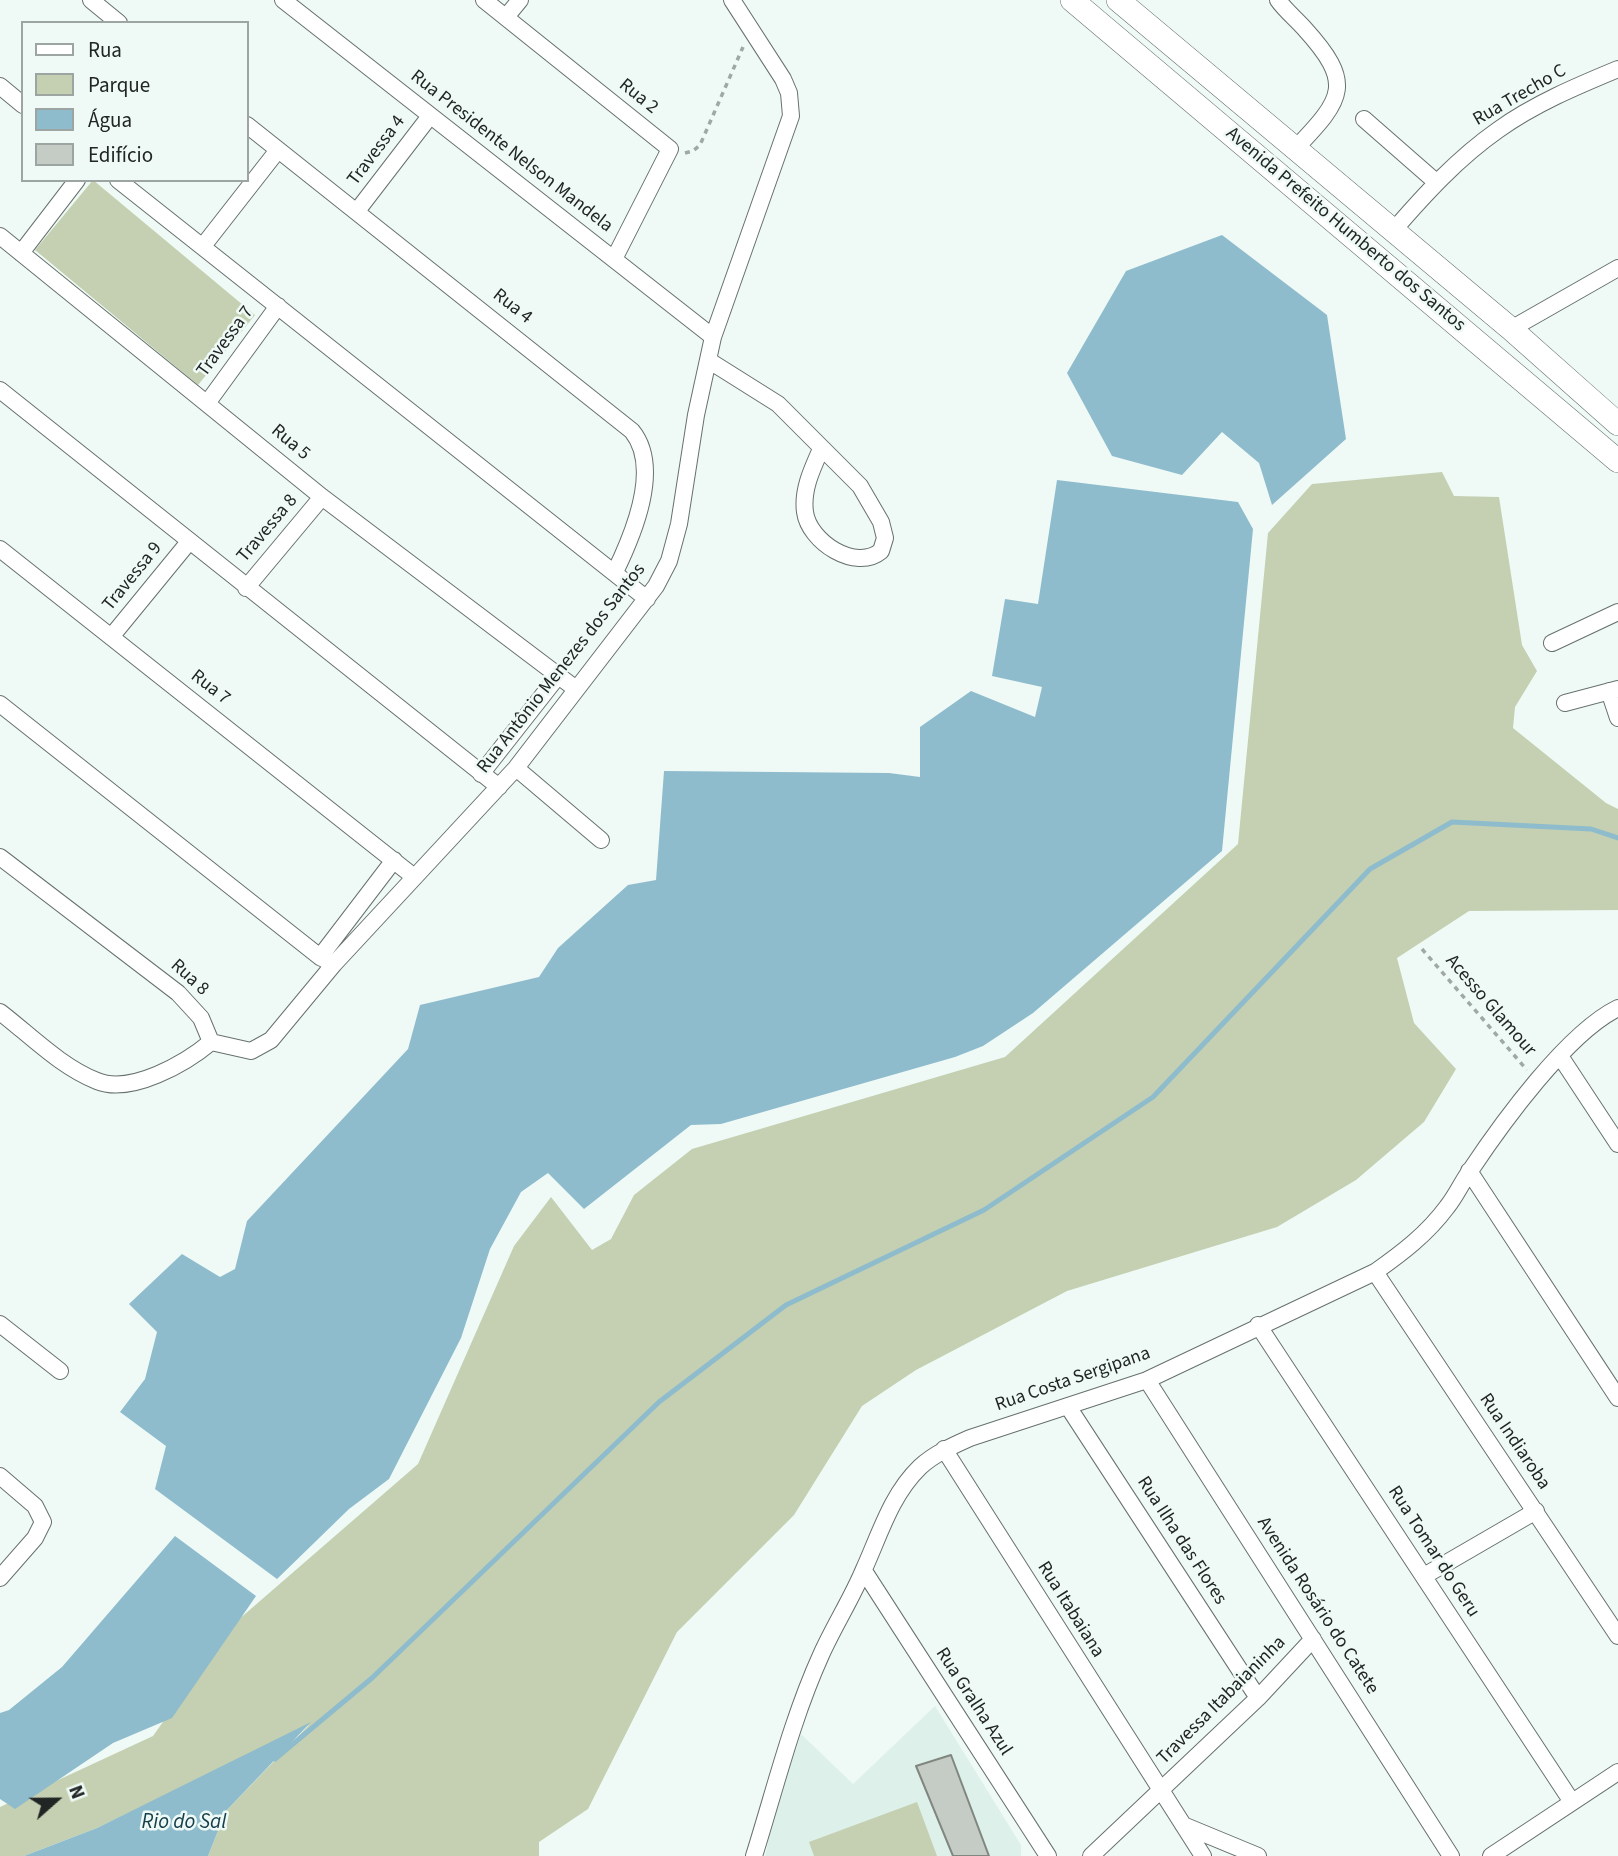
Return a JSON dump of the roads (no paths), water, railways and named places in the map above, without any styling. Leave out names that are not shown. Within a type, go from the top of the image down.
[{"type":"street","points":[[91,0],[117,21]]},
{"type":"street","name":"Rua Presidente Nelson Mandela","points":[[283,0],[713,337]]},
{"type":"street","name":"Rua 2","points":[[484,0],[670,149],[614,258]]},
{"type":"street","points":[[506,17],[520,0]]},
{"type":"street","name":"Rua Antônio Menezes dos Santos","points":[[211,1042],[246,1051],[264,1045],[327,960],[413,876],[516,768],[647,599],[664,572],[673,546],[695,415],[713,337],[791,116],[789,93],[783,79],[732,0]]},
{"type":"street","name":"Avenida Prefeito Humberto dos Santos","points":[[1072,0],[1098,8],[1618,461]]},
{"type":"street","name":"Avenida Prefeito Humberto dos Santos","points":[[1118,0],[1511,329],[1618,424]]},
{"type":"street","points":[[1278,0],[1330,61],[1337,81],[1333,106],[1296,148]]},
{"type":"street","name":"Rua Trecho C","points":[[1393,231],[1437,182],[1474,148],[1517,118],[1618,69]]},
{"type":"street","points":[[0,86],[21,103]]},
{"type":"street","name":"Travessa 4","points":[[357,211],[430,116]]},
{"type":"street","points":[[1364,119],[1437,182]]},
{"type":"street","name":"Rua 4","points":[[248,126],[613,414],[638,439],[647,466],[630,540],[615,572]]},
{"type":"street","points":[[203,246],[278,150]]},
{"type":"street","points":[[21,253],[75,182]]},
{"type":"street","points":[[121,182],[647,599]]},
{"type":"street","name":"Rua 5","points":[[0,236],[322,497],[576,689]]},
{"type":"street","points":[[1511,329],[1618,268]]},
{"type":"street","name":"Travessa 7","points":[[208,402],[278,306]]},
{"type":"street","points":[[708,360],[778,404],[860,486],[876,509],[885,538],[881,551],[872,558],[859,560],[825,544],[807,522],[804,492],[821,449]]},
{"type":"street","points":[[0,390],[188,543],[499,787]]},
{"type":"street","name":"Travessa 8","points":[[246,588],[322,497]]},
{"type":"street","name":"Travessa 9","points":[[111,637],[188,543]]},
{"type":"street","name":"Rua 7","points":[[0,549],[413,876]]},
{"type":"street","points":[[1552,643],[1618,612]]},
{"type":"street","points":[[481,774],[558,676]]},
{"type":"street","points":[[1565,703],[1614,690],[1618,718]]},
{"type":"street","points":[[0,704],[327,960],[394,860]]},
{"type":"street","points":[[516,768],[601,840]]},
{"type":"street","name":"Rua 8","points":[[0,857],[178,993],[201,1018],[211,1042]]},
{"type":"street","name":"Rua Costa Sergipana","points":[[754,1856],[803,1701],[821,1655],[864,1571],[884,1521],[900,1493],[922,1466],[944,1450],[997,1428],[1069,1408],[1147,1380],[1258,1325],[1375,1272],[1430,1228],[1449,1205],[1469,1171],[1560,1056],[1590,1026],[1618,1009]]},
{"type":"street","points":[[0,1012],[64,1063],[104,1083],[128,1082],[166,1071],[211,1042]]},
{"type":"street","points":[[1560,1056],[1618,1144]]},
{"type":"street","points":[[1469,1171],[1618,1398]]},
{"type":"street","name":"Rua Indiaroba","points":[[1375,1272],[1618,1636]]},
{"type":"street","points":[[0,1324],[60,1371]]},
{"type":"street","name":"Rua Tomar do Geru","points":[[1258,1325],[1572,1802]]},
{"type":"street","name":"Avenida Rosário do Catete","points":[[1147,1380],[1451,1856]]},
{"type":"street","name":"Rua Ilha das Flores","points":[[1069,1408],[1258,1698]]},
{"type":"street","name":"Rua Itabaiana","points":[[944,1450],[1160,1793],[1203,1856]]},
{"type":"street","points":[[0,1476],[35,1506],[43,1522],[35,1538],[0,1578]]},
{"type":"street","points":[[1424,1576],[1535,1511]]},
{"type":"street","name":"Rua Gralha Azul","points":[[864,1571],[1048,1856]]},
{"type":"street","name":"Travessa Itabaianinha","points":[[1091,1856],[1258,1698],[1313,1639]]},
{"type":"street","points":[[1491,1856],[1618,1772]]},
{"type":"street","points":[[1183,1825],[1258,1856]]},
{"type":"street","points":[[1032,1832],[1032,1856]]},
{"type":"water","points":[[1222,235],[1327,315],[1346,439],[1272,505],[1259,463],[1222,432],[1182,475],[1112,456],[1067,373],[1126,271]]},
{"type":"water","points":[[1057,480],[1238,502],[1253,529],[1222,851],[1033,1013],[983,1046],[955,1057],[721,1124],[691,1125],[584,1209],[548,1173],[521,1192],[490,1249],[461,1338],[389,1479],[349,1509],[277,1579],[155,1489],[166,1446],[120,1412],[145,1379],[157,1332],[129,1304],[182,1254],[220,1277],[235,1269],[247,1221],[408,1049],[420,1005],[539,977],[558,948],[628,885],[656,880],[664,771],[889,773],[920,777],[920,727],[971,691],[1035,717],[1042,687],[992,676],[1005,599],[1038,604]]},
{"type":"water","points":[[175,1536],[256,1596],[172,1718],[113,1743],[15,1809],[0,1799],[0,1713],[9,1710],[62,1667]]},
{"type":"water","name":"Rio do Sal","points":[[311,1722],[226,1811],[208,1856],[24,1856],[97,1828]]},
{"type":"waterway","points":[[275,1759],[372,1678],[659,1402],[786,1305],[984,1210],[1153,1097],[1370,869],[1452,822],[1591,829],[1618,838]]}]
